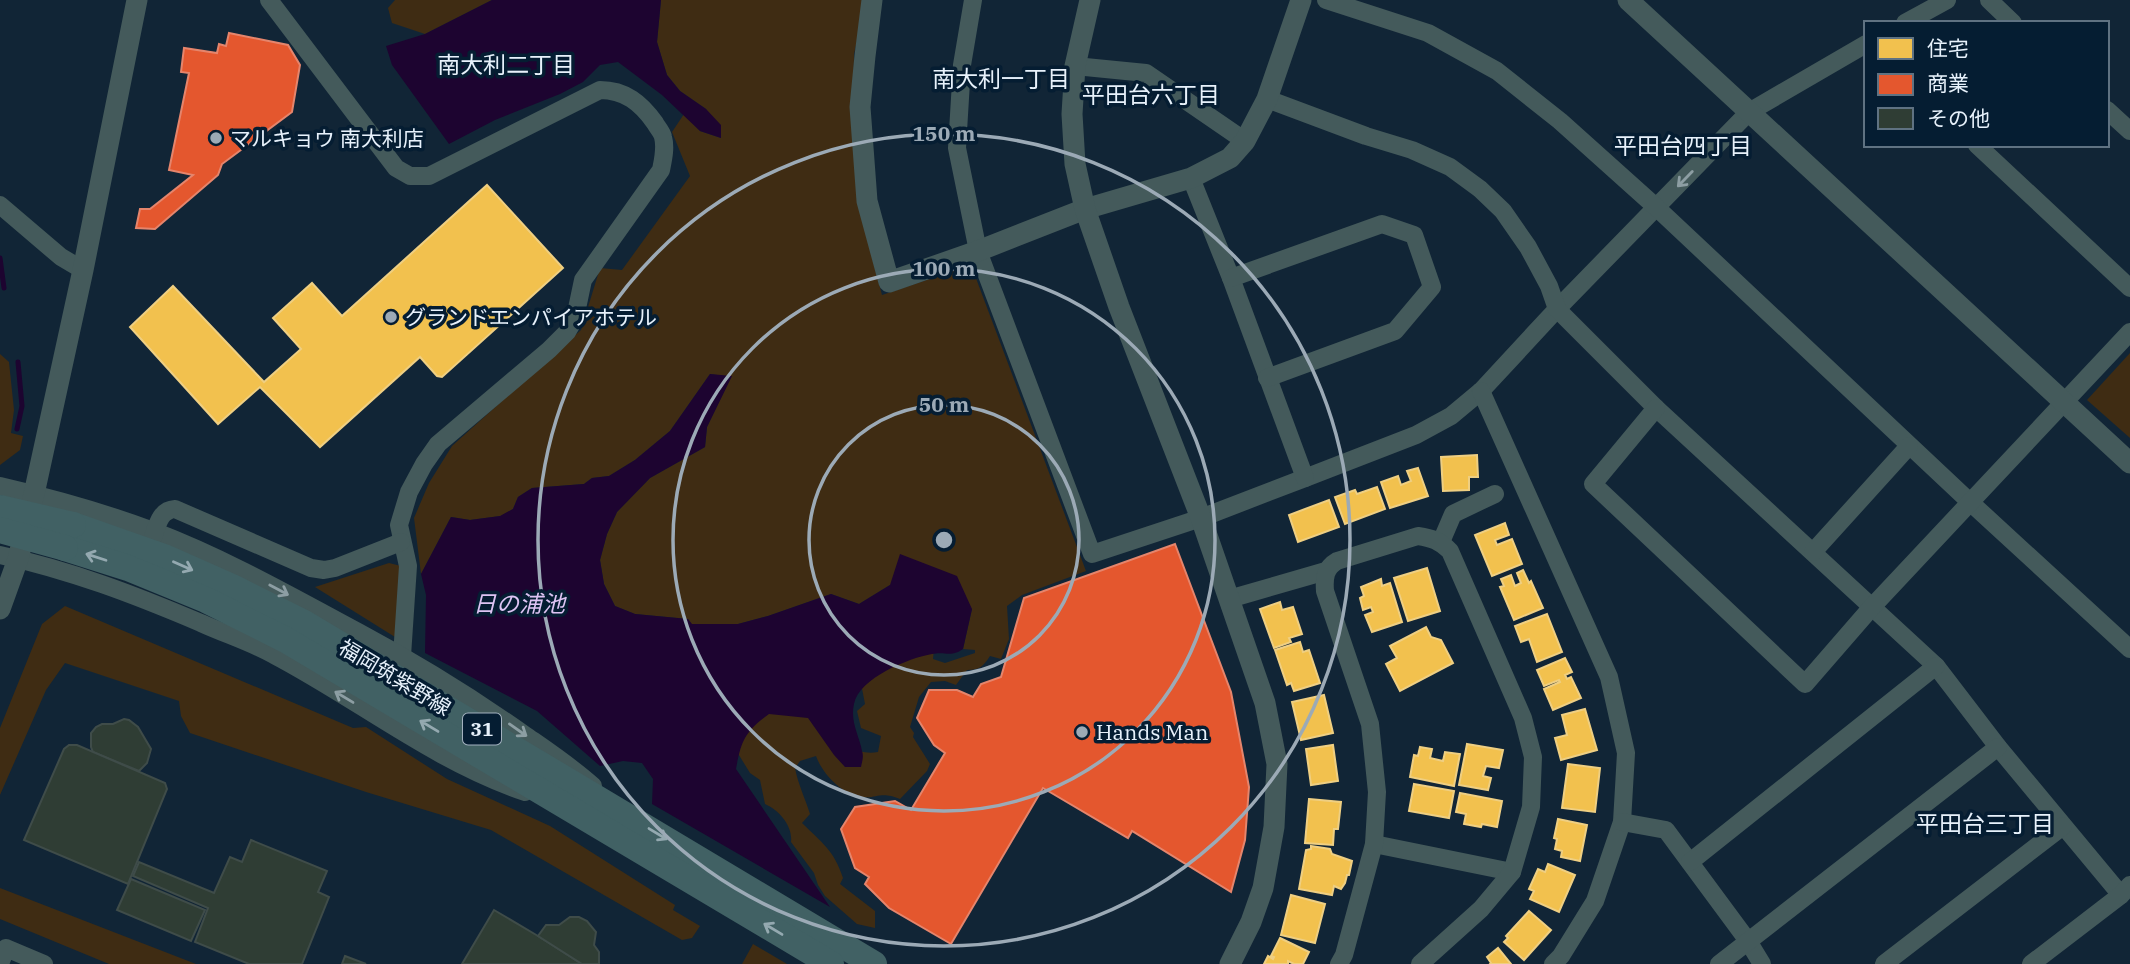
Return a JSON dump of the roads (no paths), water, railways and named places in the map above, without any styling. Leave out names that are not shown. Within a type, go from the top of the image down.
[{"type":"main road","name":"福岡筑紫野線","points":[[0,508],[69,536],[286,640],[831,964]]},
{"type":"main road","name":"福岡筑紫野線","points":[[0,530],[69,536],[163,557],[234,588],[304,623],[874,964]]},
{"type":"street","points":[[0,609],[9,557],[34,494],[83,270],[137,0]]},
{"type":"street","points":[[269,0],[396,168],[410,176],[429,176],[600,90],[611,90],[636,101],[663,136],[664,155],[661,170],[583,280],[575,318],[567,332],[549,351],[438,444],[409,492],[398,524],[408,566],[402,656]]},
{"type":"street","points":[[872,0],[860,107],[867,201],[889,282],[1085,209],[1191,178],[1230,158],[1245,141],[1267,99],[1301,0]]},
{"type":"street","points":[[974,0],[962,65],[957,148],[978,251],[1092,554],[1201,518],[1416,435],[1451,416],[1481,391],[1749,112],[1864,45]]},
{"type":"street","points":[[1090,0],[1075,65],[1073,127],[1075,164],[1085,209],[1119,307],[1229,598],[1265,703],[1277,764],[1275,827],[1263,888],[1251,922],[1230,964]]},
{"type":"street","points":[[1325,0],[1428,33],[1497,71],[1560,121],[2130,649]]},
{"type":"street","points":[[1909,21],[1947,0]]},
{"type":"street","points":[[1989,0],[2011,21]]},
{"type":"street","points":[[1637,3],[1749,112],[2130,463]]},
{"type":"street","points":[[1075,65],[1146,73],[1245,141]]},
{"type":"street","points":[[1267,99],[1412,150],[1450,167],[1480,190],[1503,211],[1528,247],[1549,286],[1557,309],[1656,408],[1936,666],[2063,826],[2126,890],[2031,964]]},
{"type":"street","points":[[2109,112],[2130,131]]},
{"type":"street","points":[[1979,147],[2130,288]]},
{"type":"street","points":[[1191,178],[1305,478]]},
{"type":"street","points":[[0,205],[61,257],[83,270]]},
{"type":"street","points":[[1231,278],[1382,224],[1414,235],[1432,287],[1395,331],[1267,379]]},
{"type":"street","points":[[1656,408],[1593,484],[1805,684],[1871,608],[2130,332]]},
{"type":"street","points":[[1481,391],[1609,677],[1626,753],[1622,822],[1595,901],[1561,956],[1553,964]]},
{"type":"street","points":[[1813,552],[1909,446]]},
{"type":"street","points":[[0,486],[93,510],[246,572],[402,656],[476,700],[565,762],[624,814]]},
{"type":"street","points":[[1441,542],[1453,514],[1495,494]]},
{"type":"street","points":[[153,536],[166,510],[175,509],[311,568],[324,570],[401,542]]},
{"type":"street","points":[[1339,964],[1344,956],[1374,844],[1377,792],[1370,723],[1325,591],[1326,571],[1330,564],[1337,561],[1418,536],[1441,542],[1450,551],[1523,718],[1533,757],[1531,807],[1512,872],[1481,909],[1420,964]]},
{"type":"street","points":[[9,557],[134,590],[273,654],[439,754],[499,783],[558,803]]},
{"type":"street","points":[[1229,598],[1326,571]]},
{"type":"street","points":[[1690,862],[1936,666]]},
{"type":"street","points":[[1720,964],[1998,747]]},
{"type":"street","points":[[1622,822],[1666,830],[1762,964]]},
{"type":"street","points":[[1884,964],[2063,826]]},
{"type":"street","points":[[1374,844],[1512,872]]},
{"type":"street","points":[[0,964],[6,948],[44,964]]},
{"type":"water","points":[[492,0],[661,0],[657,42],[667,75],[680,91],[706,109],[721,125],[721,138],[700,131],[662,95],[618,62],[600,65],[583,82],[495,120],[449,144],[392,65],[386,46],[425,34]]},
{"type":"water","name":"日の浦池","points":[[710,374],[732,376],[707,427],[705,447],[650,478],[617,512],[607,534],[600,560],[604,584],[615,606],[635,614],[688,619],[692,624],[738,624],[831,594],[859,604],[890,585],[900,554],[957,576],[972,609],[963,649],[951,654],[922,656],[899,665],[875,678],[858,695],[853,717],[863,753],[861,767],[845,767],[808,718],[769,714],[749,731],[742,744],[736,769],[830,907],[652,804],[653,779],[642,763],[623,761],[600,766],[537,711],[425,653],[426,595],[421,574],[451,517],[470,520],[500,516],[513,509],[518,497],[532,488],[584,484],[592,478],[609,476],[635,460],[670,431]]},
{"type":"waterway","points":[[0,258],[4,288]]},
{"type":"waterway","points":[[17,429],[22,406],[18,362]]},
{"type":"place","name":"マルキョウ 南大利店","points":[[216,138]]},
{"type":"place","name":"グランドエンパイアホテル","points":[[391,317]]},
{"type":"place","name":"Hands Man","points":[[1082,732]]},
{"type":"district","name":"南大利二丁目","points":[[506,64]]},
{"type":"district","name":"南大利一丁目","points":[[1001,78]]},
{"type":"district","name":"平田台六丁目","points":[[1151,94]]},
{"type":"district","name":"平田台四丁目","points":[[1683,145]]},
{"type":"district","name":"平田台三丁目","points":[[1985,823]]}]
